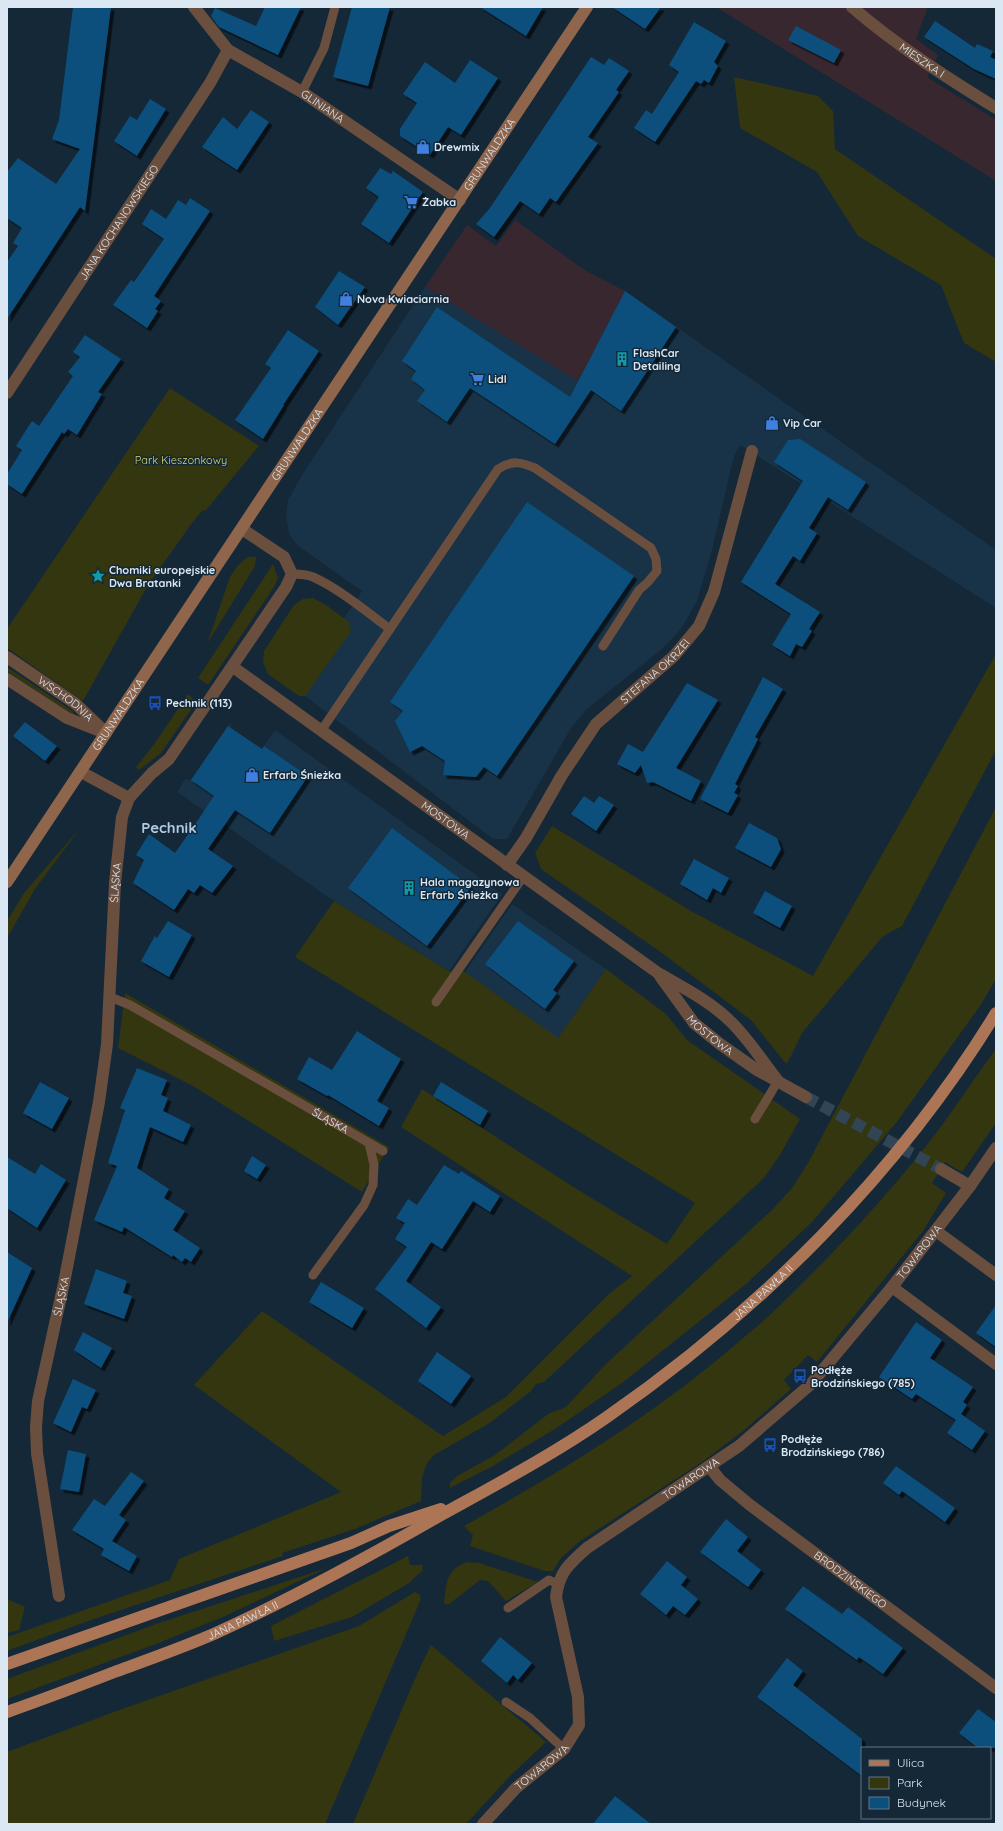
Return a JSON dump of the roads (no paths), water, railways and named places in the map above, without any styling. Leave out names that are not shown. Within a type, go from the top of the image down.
[{"type":"main road","name":"JANA PAWŁA II","points":[[7,1712],[216,1633],[341,1571],[518,1472],[605,1418],[690,1355],[760,1296],[829,1228],[885,1165],[945,1088],[996,1013]]},
{"type":"main road","name":"JANA PAWŁA II","points":[[7,1664],[350,1543],[390,1526],[465,1502]]},
{"type":"street","name":"GLINIANA","points":[[194,7],[228,50],[302,92],[460,200]]},
{"type":"street","name":"GRUNWALDZKA","points":[[7,882],[587,7]]},
{"type":"street","name":"MIESZKA I","points":[[852,7],[878,30],[927,65],[996,108]]},
{"type":"street","name":"JANA KOCHANOWSKIEGO","points":[[7,393],[206,90],[228,50]]},
{"type":"street","name":"STEFANA OKRZEI","points":[[507,865],[526,838],[562,775],[596,724],[674,656],[699,626],[714,592],[752,452]]},
{"type":"street","points":[[81,772],[129,798],[152,773],[169,759],[286,587],[292,574],[284,557],[242,528]]},
{"type":"street","name":"WSCHODNIA","points":[[7,657],[76,704],[106,733]]},
{"type":"street","name":"MOSTOWA","points":[[233,667],[523,877],[658,973],[694,994],[729,1020],[751,1044],[778,1081]]},
{"type":"street","name":"WSCHODNIA","points":[[7,679],[67,718],[89,728],[106,733]]},
{"type":"street","name":"ŚLĄSKA","points":[[59,1596],[37,1453],[36,1427],[38,1401],[64,1283],[99,1102],[107,1044],[115,883],[122,817],[129,798]]},
{"type":"street","name":"MOSTOWA","points":[[658,973],[694,1023],[720,1044],[757,1070],[806,1097]]},
{"type":"street","name":"TOWAROWA","points":[[483,1824],[516,1788],[564,1749],[579,1725],[578,1697],[556,1597],[558,1584],[569,1563],[588,1548],[739,1446],[811,1384],[892,1287],[936,1231],[996,1148]]},
{"type":"street","points":[[941,1169],[970,1186]]},
{"type":"street","points":[[936,1231],[996,1275]]},
{"type":"street","points":[[892,1287],[996,1364]]},
{"type":"street","name":"BRODZIŃSKIEGO","points":[[709,1466],[720,1480],[750,1505],[996,1688]]},
{"type":"lane","points":[[302,92],[324,48],[335,7]]},
{"type":"lane","points":[[321,731],[498,469],[508,463],[521,462],[535,468],[651,548],[656,559],[657,570],[648,582],[639,590],[603,646]]},
{"type":"lane","points":[[292,574],[303,574],[313,577],[343,595],[390,629]]},
{"type":"lane","points":[[436,1002],[523,877]]},
{"type":"lane","name":"ŚLĄSKA","points":[[110,997],[130,1005],[383,1151]]},
{"type":"lane","points":[[755,1119],[778,1081]]},
{"type":"lane","points":[[313,1275],[364,1205],[373,1185],[374,1166],[369,1143]]},
{"type":"lane","points":[[508,1608],[549,1580],[558,1584]]},
{"type":"lane","points":[[506,1702],[530,1718],[564,1749]]},
{"type":"tunnel","points":[[806,1097],[941,1169]]},
{"type":"place","name":"Drewmix","points":[[423,147]]},
{"type":"place","name":"Żabka","points":[[411,202]]},
{"type":"place","name":"Nova Kwiaciarnia","points":[[346,299]]},
{"type":"place","name":"FlashCar Detailing","points":[[622,359]]},
{"type":"place","name":"Lidl","points":[[477,379]]},
{"type":"place","name":"Vip Car","points":[[772,423]]},
{"type":"place","name":"Chomiki europejskie Dwa Bratanki","points":[[98,576]]},
{"type":"place","name":"Pechnik (113)","points":[[155,703]]},
{"type":"place","name":"Erfarb Śnieżka","points":[[252,775]]},
{"type":"place","name":"Hala magazynowa Erfarb Śnieżka","points":[[409,888]]},
{"type":"place","name":"Podłęże Brodzińskiego (785)","points":[[800,1376]]},
{"type":"place","name":"Podłęże Brodzińskiego (786)","points":[[770,1445]]},
{"type":"district","name":"Pechnik","points":[[169,827]]},
{"type":"park label","name":"Park Kieszonkowy","points":[[181,460]]}]
